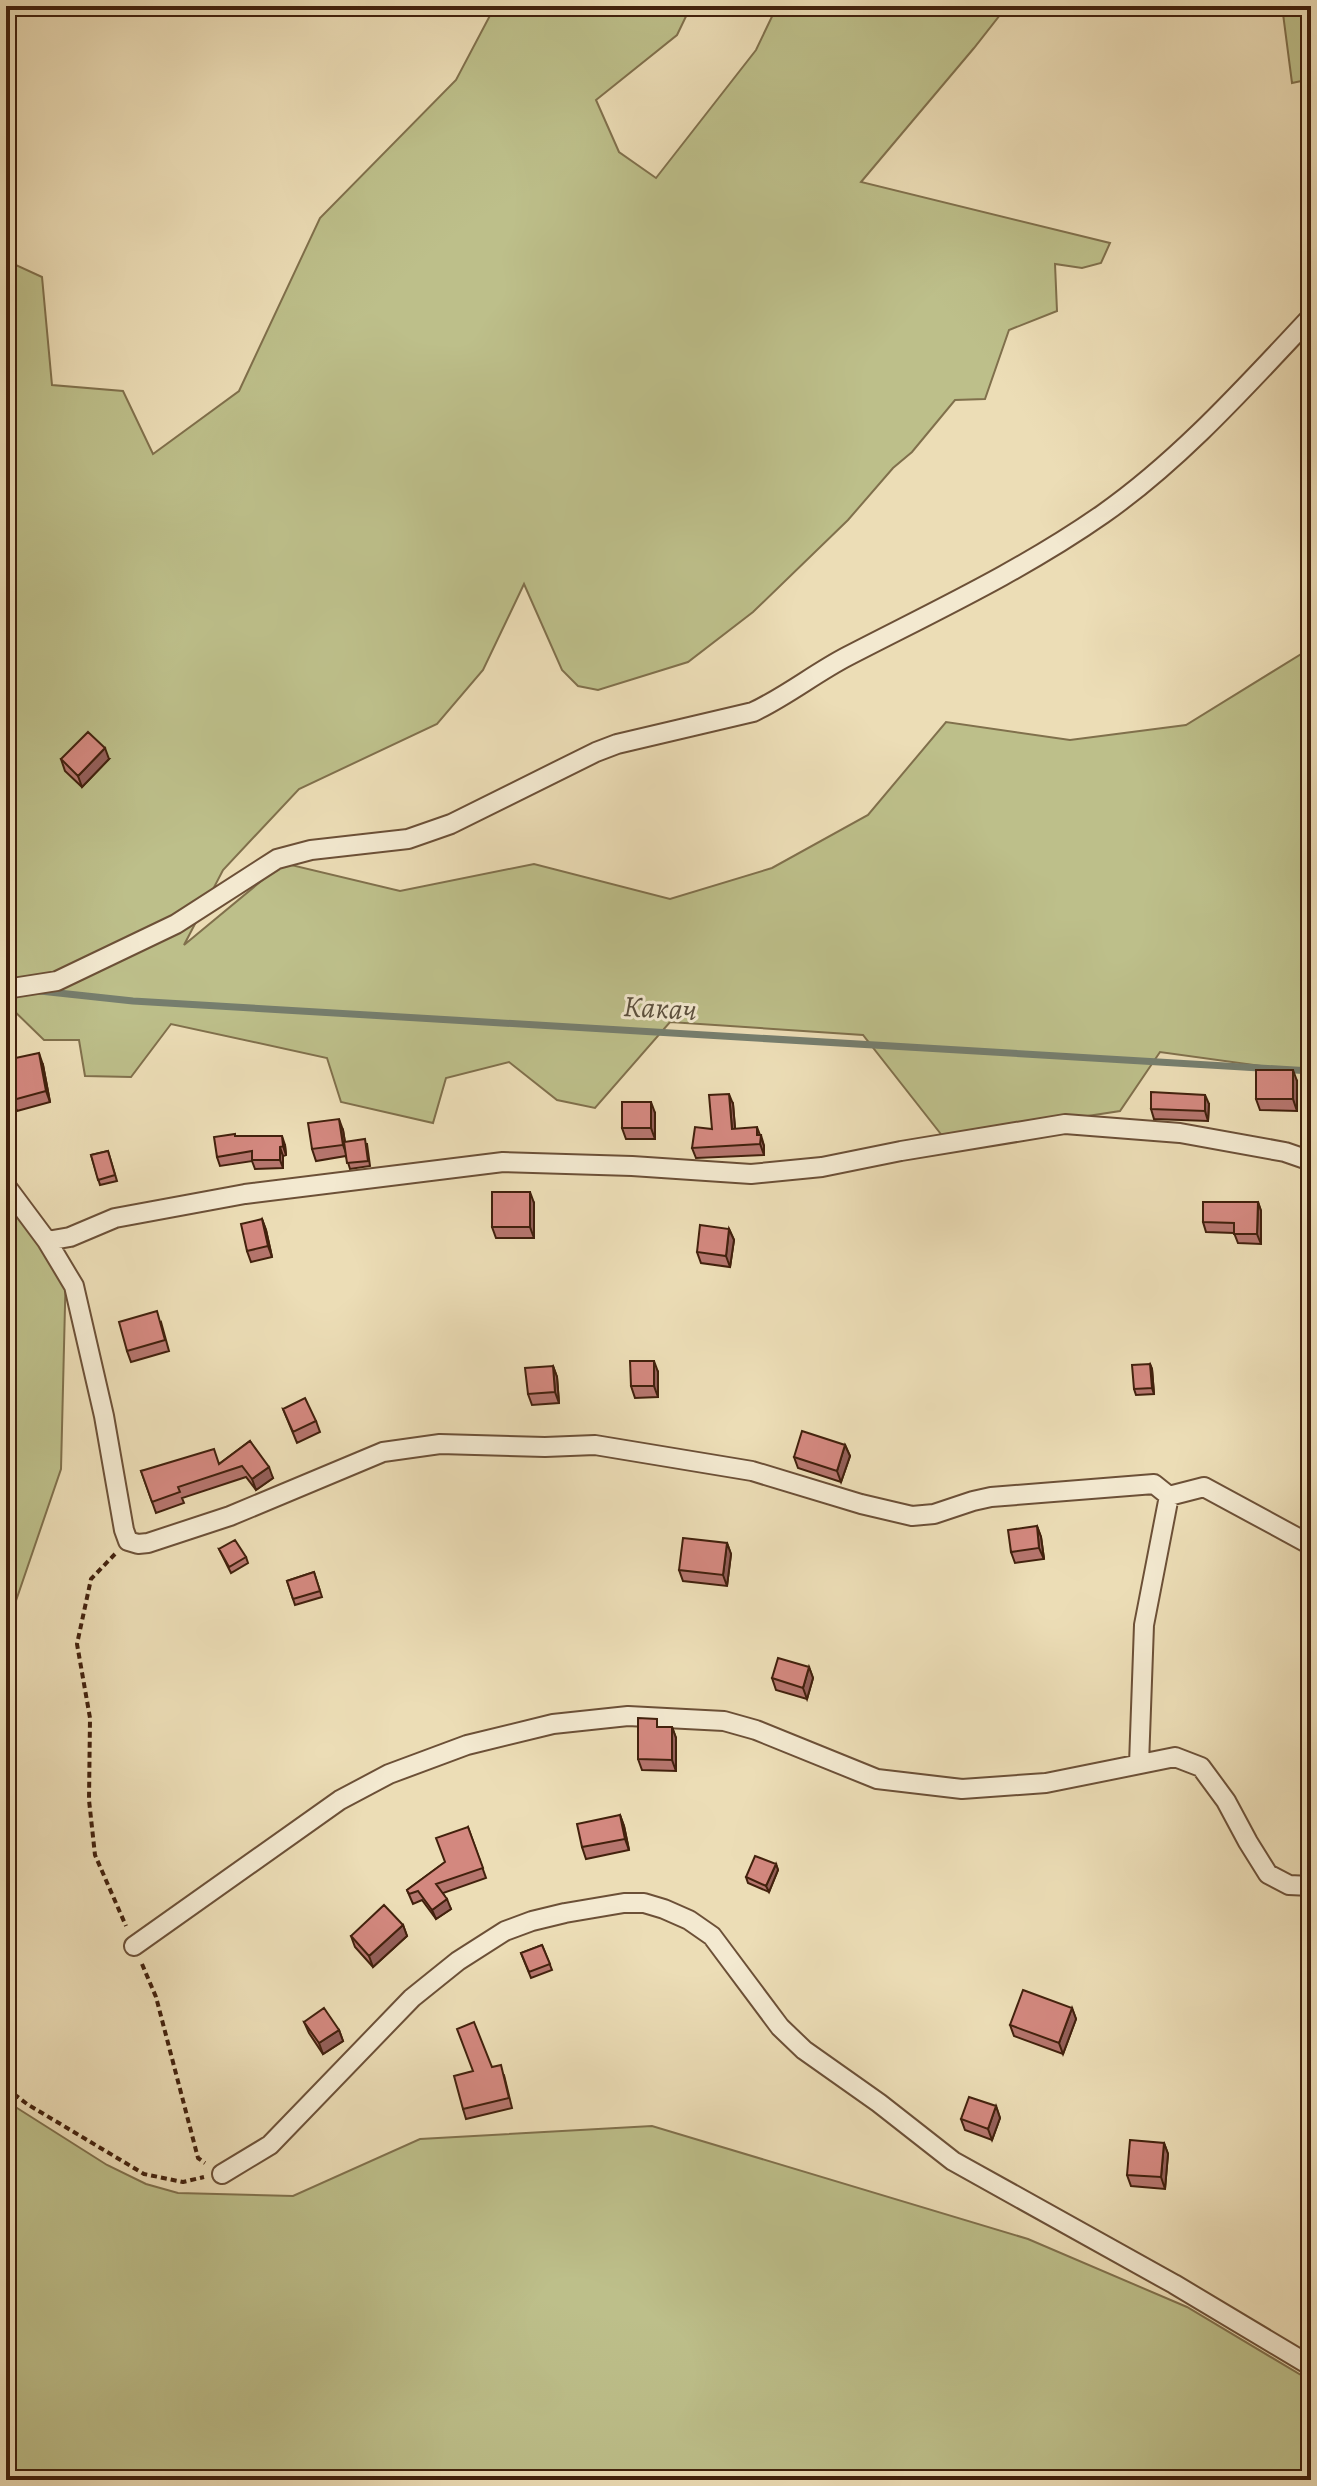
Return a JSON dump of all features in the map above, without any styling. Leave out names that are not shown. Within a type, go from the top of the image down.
[{"type":"street","points":[[6,989],[57,981],[176,924],[277,859],[311,850],[408,839],[451,824],[617,744],[753,712],[774,702],[833,664],[973,594],[1048,551],[1105,512],[1155,472],[1201,429],[1311,317]]},
{"type":"street","points":[[47,1241],[70,1237],[115,1218],[245,1194],[503,1162],[751,1174],[822,1167],[1065,1124],[1180,1133],[1285,1152],[1311,1161]]},
{"type":"street","points":[[6,1186],[47,1241],[74,1286],[104,1416],[128,1541],[138,1544],[230,1516],[383,1452],[440,1444],[595,1445],[752,1471],[912,1516],[934,1514],[991,1497],[1134,1484],[1154,1484],[1169,1496]]},
{"type":"street","points":[[1169,1496],[1204,1487],[1311,1545]]},
{"type":"street","points":[[1139,1764],[1144,1625],[1169,1496]]},
{"type":"street","points":[[134,1946],[340,1800],[389,1774],[467,1745],[553,1724],[628,1716],[724,1721],[756,1730],[877,1779],[962,1789],[1046,1783],[1175,1757],[1201,1767],[1226,1801],[1268,1874],[1289,1885],[1311,1886]]},
{"type":"street","points":[[222,2174],[270,2145],[412,1998],[481,1946],[505,1931],[554,1915],[624,1903],[644,1903],[689,1920],[712,1936],[780,2027],[804,2050],[953,2161],[1174,2284],[1311,2366]]},
{"type":"path","points":[[128,1541],[91,1579],[77,1644],[90,1718],[89,1800],[95,1855],[156,1997],[198,2158],[222,2174]]},
{"type":"path","points":[[6,2088],[27,2104],[144,2174],[183,2182],[222,2174]]},
{"type":"green space","points":[[495,6],[691,6],[677,35],[596,100],[619,152],[656,178],[756,50],[777,6],[1007,6],[861,182],[1110,243],[1101,263],[1082,268],[1055,264],[1057,311],[1009,330],[985,399],[955,400],[912,452],[893,468],[848,520],[753,612],[688,662],[598,690],[578,686],[562,670],[524,584],[483,670],[437,724],[299,789],[223,870],[184,945],[283,863],[400,891],[534,864],[670,899],[772,868],[868,815],[946,722],[1070,740],[1186,725],[1311,648],[1311,1073],[1160,1052],[1120,1111],[944,1138],[863,1035],[670,1022],[595,1108],[557,1100],[509,1062],[446,1078],[433,1123],[341,1102],[327,1058],[171,1024],[131,1077],[85,1076],[79,1040],[44,1040],[6,1003],[6,268],[16,265],[42,277],[52,385],[123,391],[153,454],[239,391],[320,218],[456,80]]},
{"type":"green space","points":[[1282,6],[1311,6],[1311,79],[1292,83]]},
{"type":"green space","points":[[6,1194],[66,1265],[61,1469],[6,1630]]},
{"type":"green space","points":[[6,2101],[107,2165],[146,2184],[178,2193],[293,2196],[420,2139],[652,2126],[1028,2239],[1187,2307],[1311,2381],[1311,2480],[6,2480]]},
{"type":"building","points":[[88,732],[105,748],[78,776],[61,759]]},
{"type":"building","points":[[39,1053],[46,1091],[13,1100],[6,1060]]},
{"type":"building","points":[[1256,1070],[1293,1070],[1293,1099],[1256,1099]]},
{"type":"building","points":[[1151,1092],[1205,1095],[1205,1111],[1151,1109]]},
{"type":"building","points":[[729,1094],[732,1129],[757,1127],[757,1135],[761,1135],[760,1144],[692,1148],[695,1127],[712,1129],[709,1095]]},
{"type":"building","points":[[622,1102],[651,1102],[651,1128],[622,1128]]},
{"type":"building","points":[[339,1119],[343,1145],[312,1149],[308,1123]]},
{"type":"building","points":[[235,1134],[282,1136],[280,1160],[252,1160],[252,1151],[217,1157],[214,1137]]},
{"type":"building","points":[[365,1139],[368,1161],[347,1163],[344,1142]]},
{"type":"building","points":[[108,1151],[115,1175],[98,1180],[91,1155]]},
{"type":"building","points":[[492,1192],[530,1192],[530,1227],[492,1227]]},
{"type":"building","points":[[1203,1202],[1258,1202],[1257,1234],[1234,1234],[1234,1223],[1203,1222]]},
{"type":"building","points":[[262,1219],[268,1246],[247,1251],[241,1224]]},
{"type":"building","points":[[700,1225],[729,1229],[726,1256],[697,1252]]},
{"type":"building","points":[[157,1311],[165,1340],[127,1351],[119,1322]]},
{"type":"building","points":[[630,1361],[654,1361],[654,1386],[631,1386]]},
{"type":"building","points":[[1150,1364],[1152,1388],[1134,1389],[1132,1365]]},
{"type":"building","points":[[553,1366],[555,1392],[528,1394],[525,1368]]},
{"type":"building","points":[[305,1398],[316,1421],[293,1432],[283,1409]]},
{"type":"building","points":[[802,1431],[845,1445],[837,1471],[794,1457]]},
{"type":"building","points":[[250,1441],[269,1467],[252,1479],[242,1466],[178,1487],[180,1492],[152,1502],[141,1471],[214,1449],[219,1464]]},
{"type":"building","points":[[1037,1526],[1039,1548],[1011,1552],[1008,1530]]},
{"type":"building","points":[[683,1538],[727,1543],[723,1575],[679,1570]]},
{"type":"building","points":[[235,1540],[246,1557],[229,1567],[219,1549]]},
{"type":"building","points":[[314,1572],[320,1591],[293,1599],[287,1581]]},
{"type":"building","points":[[778,1658],[809,1667],[803,1688],[772,1678]]},
{"type":"building","points":[[638,1718],[657,1719],[657,1727],[672,1727],[672,1760],[638,1759]]},
{"type":"building","points":[[620,1815],[625,1839],[582,1847],[577,1824]]},
{"type":"building","points":[[468,1827],[483,1868],[436,1884],[447,1899],[432,1910],[418,1891],[409,1894],[407,1890],[445,1862],[436,1838]]},
{"type":"building","points":[[755,1856],[776,1864],[766,1886],[746,1877]]},
{"type":"building","points":[[384,1905],[403,1925],[369,1956],[351,1936]]},
{"type":"building","points":[[542,1945],[550,1964],[529,1972],[521,1953]]},
{"type":"building","points":[[1023,1990],[1072,2008],[1059,2043],[1010,2025]]},
{"type":"building","points":[[324,2008],[339,2030],[319,2043],[304,2022]]},
{"type":"building","points":[[474,2022],[492,2067],[501,2065],[509,2098],[463,2109],[454,2076],[473,2071],[457,2029]]},
{"type":"building","points":[[969,2097],[996,2106],[988,2129],[961,2119]]},
{"type":"building","points":[[1130,2140],[1164,2143],[1161,2177],[1127,2175]]},
{"type":"waterway","name":"Какач","points":[[40,991],[133,1001],[1311,1071]]}]
